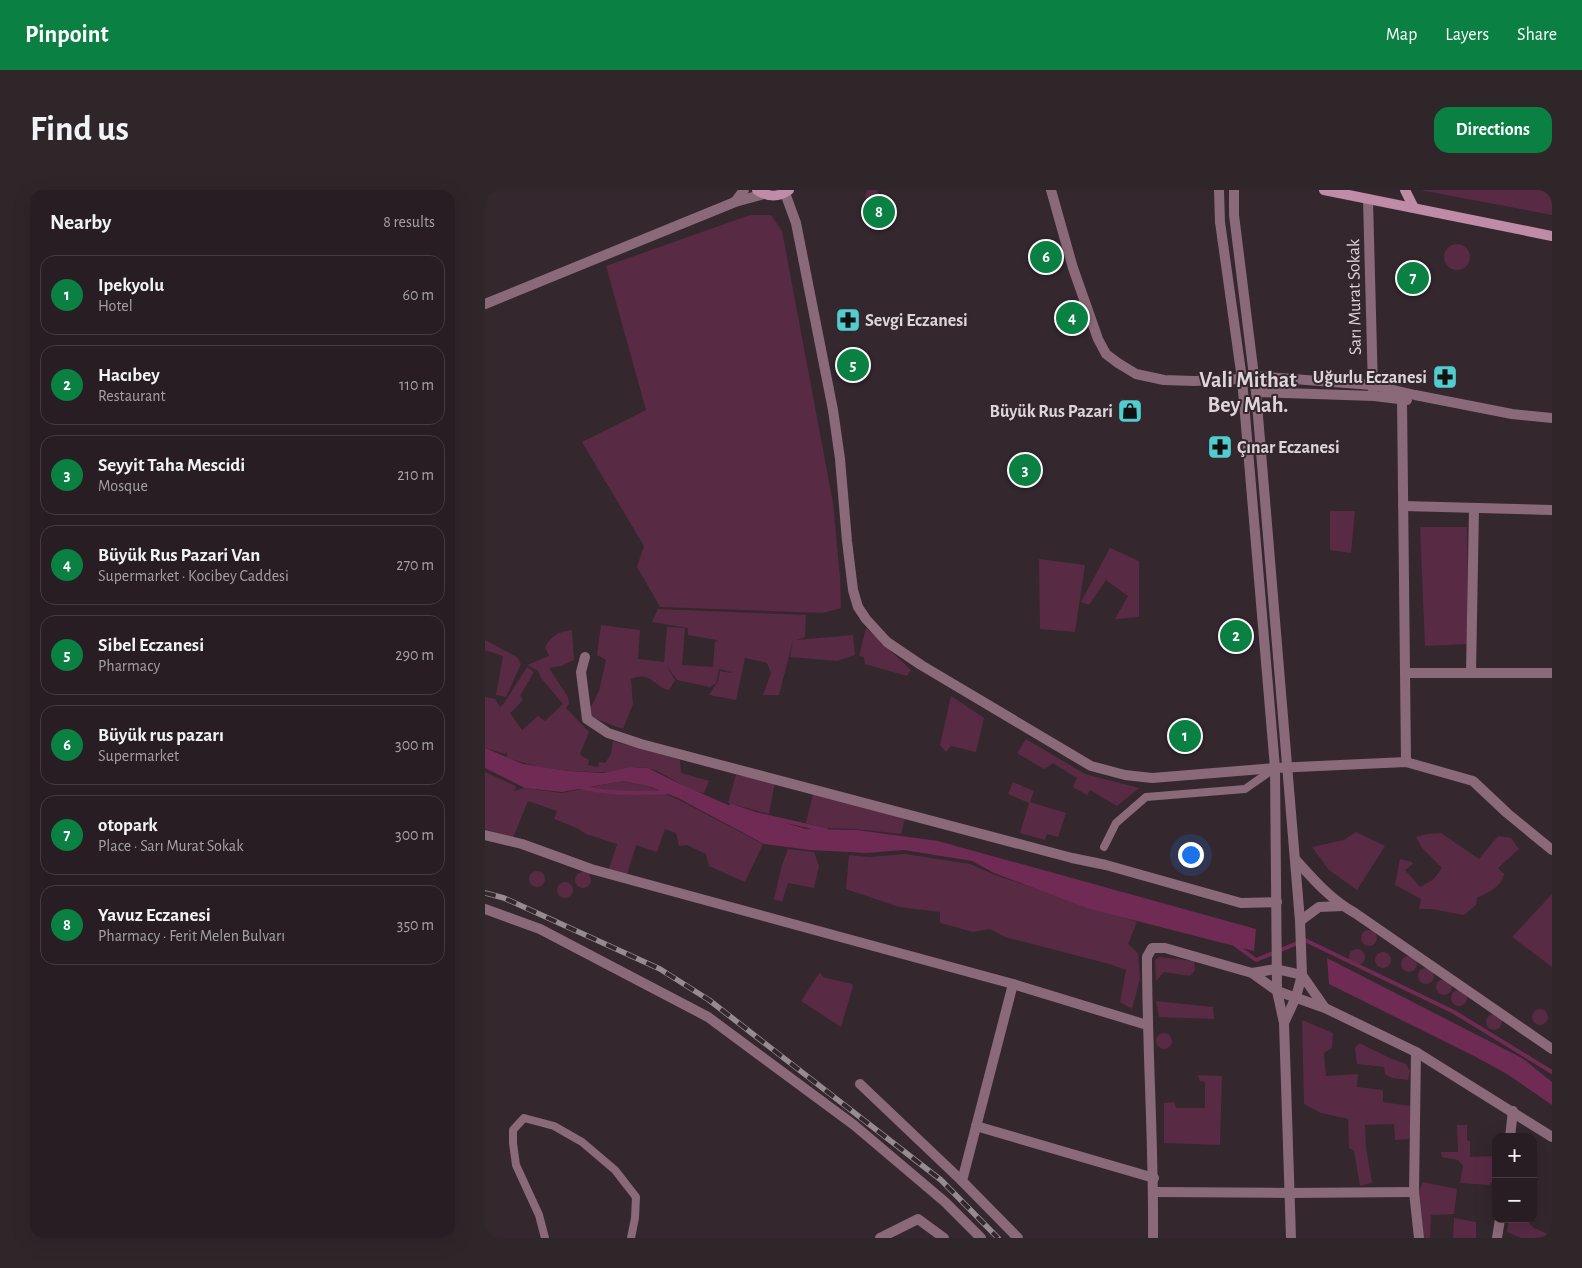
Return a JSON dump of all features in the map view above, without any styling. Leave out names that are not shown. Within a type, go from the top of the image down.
[{"type":"main road","points":[[1324,190],[1413,206],[1552,236]]},
{"type":"main road","points":[[1405,190],[1413,206]]},
{"type":"main road","points":[[761,192],[775,196],[787,191]]},
{"type":"street","points":[[735,202],[744,190]]},
{"type":"street","points":[[1051,190],[1073,268],[1098,339],[1106,354],[1136,374],[1164,380],[1242,379]]},
{"type":"street","points":[[1219,190],[1220,222],[1242,379],[1275,768],[1276,970],[1277,991],[1284,1023],[1291,1238]]},
{"type":"street","points":[[1234,190],[1235,215],[1256,392],[1300,921],[1302,975],[1297,997],[1284,1023]]},
{"type":"street","points":[[787,191],[796,223],[833,410],[840,459],[853,590],[858,607],[865,619],[887,642],[921,665],[1091,766],[1151,778],[1275,768],[1406,762],[1473,781],[1507,813],[1552,850]]},
{"type":"street","points":[[485,304],[761,192]]},
{"type":"street","name":"Sarı Murat Sokak","points":[[1368,199],[1373,390]]},
{"type":"street","points":[[1254,376],[1415,395],[1503,412],[1552,418]]},
{"type":"street","points":[[1256,392],[1373,390],[1401,399],[1494,416],[1552,424]]},
{"type":"street","points":[[1401,399],[1406,762]]},
{"type":"street","points":[[1403,506],[1552,510]]},
{"type":"street","points":[[1471,673],[1474,508]]},
{"type":"street","points":[[585,657],[581,672],[587,719],[608,733],[641,744],[1072,858],[1106,865],[1241,903],[1277,902]]},
{"type":"street","points":[[1405,673],[1552,673]]},
{"type":"street","points":[[485,835],[523,844],[591,869],[1013,984],[1147,1025]]},
{"type":"street","points":[[1295,859],[1317,884],[1343,906],[1552,1049]]},
{"type":"street","points":[[1300,921],[1319,907],[1343,906]]},
{"type":"street","points":[[485,909],[539,929],[708,1017],[855,1124],[945,1202],[981,1238]]},
{"type":"street","points":[[1153,1238],[1154,1178],[1147,1025],[1147,957],[1152,948],[1165,948],[1252,973],[1277,991],[1325,1008],[1416,1052],[1552,1136]]},
{"type":"street","points":[[1252,973],[1276,970],[1302,975],[1325,1008]]},
{"type":"street","points":[[962,1181],[1013,984]]},
{"type":"street","points":[[1416,1052],[1413,1192],[1419,1238]]},
{"type":"street","points":[[860,1084],[962,1181],[1018,1238]]},
{"type":"street","points":[[1510,1133],[1513,1111]]},
{"type":"street","points":[[976,1126],[1154,1178]]},
{"type":"street","points":[[1153,1192],[1413,1192]]},
{"type":"street","points":[[880,1238],[918,1219],[943,1238]]},
{"type":"street","points":[[1497,1238],[1499,1223]]},
{"type":"lane","points":[[1104,847],[1116,823],[1146,797],[1245,788],[1275,768]]},
{"type":"lane","points":[[545,1238],[539,1215],[517,1165],[514,1150],[513,1130],[525,1118],[554,1126],[582,1142],[615,1170],[636,1197],[635,1218],[631,1238]]},
{"type":"shaded area","points":[[869,189],[875,189],[879,196],[875,203],[869,203],[865,199],[865,193]]},
{"type":"shaded area","points":[[1420,190],[1552,190],[1552,215]]},
{"type":"shaded area","points":[[750,215],[771,215],[782,231],[833,503],[841,608],[823,613],[660,607],[637,567],[644,546],[582,442],[646,410],[606,266]]},
{"type":"shaded area","points":[[1457,244],[1466,248],[1470,257],[1466,266],[1457,270],[1448,266],[1444,257],[1448,248]]},
{"type":"shaded area","points":[[1330,511],[1355,511],[1351,553],[1330,550]]},
{"type":"shaded area","points":[[1420,527],[1467,527],[1468,644],[1425,646]]},
{"type":"shaded area","points":[[1110,548],[1139,561],[1139,617],[1115,619],[1128,596],[1106,580],[1089,605],[1081,602]]},
{"type":"shaded area","points":[[1039,559],[1085,565],[1075,632],[1040,629]]},
{"type":"shaded area","points":[[658,609],[806,615],[805,637],[796,640],[853,635],[855,655],[837,661],[790,657],[793,640],[779,695],[763,695],[771,673],[767,663],[745,658],[736,700],[709,695],[718,681],[720,671],[731,673],[732,666],[731,672],[719,669],[716,683],[710,687],[677,680],[666,665],[675,680],[669,690],[664,689],[648,678],[638,677],[631,679],[633,704],[623,729],[591,717],[590,709],[599,691],[606,660],[597,655],[601,625],[640,630],[638,659],[664,662],[667,627],[685,628],[682,665],[713,667],[715,641],[719,643],[716,640],[688,635],[688,628],[652,622]]},
{"type":"shaded area","points":[[866,628],[911,670],[907,676],[865,664],[864,657],[859,656]]},
{"type":"shaded area","points":[[572,630],[574,660],[561,666],[549,668],[568,697],[569,704],[566,708],[589,732],[580,754],[589,760],[588,765],[598,767],[599,762],[605,763],[611,754],[613,741],[680,760],[681,773],[709,781],[704,793],[689,788],[662,773],[648,768],[636,767],[608,772],[554,769],[507,757],[507,750],[506,754],[485,748],[485,697],[495,699],[500,707],[527,667],[534,672],[520,696],[523,700],[510,713],[522,730],[538,716],[545,721],[563,704],[541,678],[538,671],[527,665],[549,656],[545,647],[550,640],[559,633]]},
{"type":"shaded area","points":[[485,640],[517,657],[521,664],[506,697],[496,695],[503,656],[485,650]]},
{"type":"shaded area","points":[[951,696],[984,718],[976,752],[951,746],[946,752],[940,745]]},
{"type":"shaded area","points":[[1026,739],[1085,774],[1139,788],[1117,806],[1090,790],[1087,795],[1073,787],[1077,778],[1053,763],[1044,769],[1017,753]]},
{"type":"shaded area","points":[[485,748],[523,764],[568,771],[603,773],[630,767],[648,768],[735,808],[806,829],[857,830],[938,841],[1256,929],[1254,951],[1090,909],[994,873],[972,861],[904,850],[866,853],[810,850],[764,844],[678,798],[651,787],[623,781],[562,792],[525,788],[485,768]]},
{"type":"shaded area","points":[[485,772],[516,786],[514,791],[524,788],[562,793],[622,781],[650,787],[763,844],[745,882],[709,866],[706,854],[687,845],[679,846],[676,833],[665,829],[657,852],[636,845],[626,878],[608,872],[617,844],[586,834],[577,828],[554,819],[557,811],[528,801],[513,838],[485,829]]},
{"type":"shaded area","points":[[736,775],[775,782],[769,814],[728,803]]},
{"type":"shaded area","points":[[1013,782],[1034,791],[1030,802],[1066,813],[1058,837],[1047,834],[1045,840],[1020,833],[1029,803],[1008,794]]},
{"type":"shaded area","points":[[813,794],[905,819],[901,834],[826,828],[806,823]]},
{"type":"shaded area","points":[[1356,832],[1385,846],[1357,890],[1329,870],[1312,847],[1344,840]]},
{"type":"shaded area","points":[[1441,833],[1479,859],[1498,836],[1511,838],[1519,849],[1498,868],[1504,874],[1500,883],[1494,889],[1477,898],[1476,905],[1464,915],[1431,909],[1419,909],[1421,899],[1395,885],[1400,859],[1412,862],[1413,864],[1405,870],[1420,887],[1434,879],[1442,868],[1422,848],[1416,837]]},
{"type":"shaded area","points":[[788,849],[814,852],[819,866],[814,888],[788,883],[782,902],[774,899]]},
{"type":"shaded area","points":[[905,854],[970,864],[995,875],[1137,922],[1128,944],[1138,953],[1140,979],[1132,1009],[1120,1002],[1126,970],[1005,937],[990,929],[973,932],[940,923],[940,912],[899,907],[846,889],[849,855],[869,857]]},
{"type":"shaded area","points":[[534,871],[540,871],[545,876],[543,885],[534,887],[529,882],[529,876]]},
{"type":"shaded area","points":[[580,872],[586,872],[591,877],[589,886],[580,888],[575,883],[575,877]]},
{"type":"shaded area","points":[[562,882],[568,882],[573,887],[571,896],[562,898],[557,893],[557,887]]},
{"type":"shaded area","points":[[1552,894],[1552,967],[1512,937]]},
{"type":"shaded area","points":[[1366,930],[1372,930],[1377,935],[1375,944],[1366,946],[1361,941],[1361,935]]},
{"type":"shaded area","points":[[1354,949],[1360,949],[1365,954],[1363,963],[1354,965],[1349,960],[1349,954]]},
{"type":"shaded area","points":[[1380,952],[1386,952],[1391,957],[1389,966],[1380,968],[1375,963],[1375,957]]},
{"type":"shaded area","points":[[1406,956],[1412,956],[1417,961],[1415,970],[1406,972],[1401,967],[1401,961]]},
{"type":"shaded area","points":[[1159,957],[1194,961],[1195,970],[1190,976],[1164,972],[1156,981],[1155,960]]},
{"type":"shaded area","points":[[1327,958],[1522,1058],[1552,1082],[1552,1105],[1507,1074],[1474,1056],[1329,984]]},
{"type":"shaded area","points":[[1423,968],[1429,968],[1434,973],[1432,982],[1423,984],[1418,979],[1418,973]]},
{"type":"shaded area","points":[[820,972],[823,977],[852,984],[853,986],[841,1027],[801,1001]]},
{"type":"shaded area","points":[[1444,979],[1450,981],[1452,987],[1450,993],[1444,995],[1438,993],[1436,987],[1438,981]]},
{"type":"shaded area","points":[[1459,990],[1465,992],[1467,998],[1465,1004],[1459,1006],[1453,1004],[1451,998],[1453,992]]},
{"type":"shaded area","points":[[1156,1001],[1213,1007],[1214,1019],[1159,1017]]},
{"type":"shaded area","points":[[1537,1009],[1543,1009],[1548,1014],[1546,1023],[1537,1025],[1532,1020],[1532,1014]]},
{"type":"shaded area","points":[[1494,1014],[1500,1016],[1502,1022],[1500,1028],[1494,1030],[1488,1028],[1486,1022],[1488,1016]]},
{"type":"shaded area","points":[[1302,1020],[1333,1033],[1332,1048],[1324,1053],[1326,1076],[1358,1074],[1357,1087],[1383,1090],[1383,1102],[1410,1106],[1411,1123],[1409,1139],[1395,1140],[1394,1124],[1365,1125],[1366,1148],[1372,1183],[1360,1186],[1354,1151],[1349,1148],[1348,1119],[1321,1113],[1304,1104]]},
{"type":"shaded area","points":[[1161,1033],[1167,1033],[1172,1038],[1170,1047],[1161,1049],[1156,1044],[1156,1038]]},
{"type":"shaded area","points":[[1359,1043],[1406,1064],[1410,1071],[1408,1080],[1392,1078],[1385,1074],[1384,1067],[1357,1064],[1355,1048]]},
{"type":"shaded area","points":[[1198,1075],[1222,1076],[1220,1145],[1164,1143],[1164,1103],[1174,1102],[1176,1108],[1205,1108],[1205,1082],[1200,1081]]},
{"type":"shaded area","points":[[1457,1125],[1467,1125],[1470,1157],[1492,1156],[1492,1182],[1489,1185],[1460,1183],[1463,1166],[1458,1160],[1442,1157],[1441,1152],[1458,1152]]},
{"type":"shaded area","points":[[1423,1182],[1457,1189],[1454,1214],[1431,1215],[1430,1238],[1421,1238],[1419,1190]]},
{"type":"shaded area","points":[[1454,1218],[1476,1222],[1476,1238],[1453,1238]]},
{"type":"shaded area","points":[[1508,1223],[1529,1223],[1534,1228],[1552,1236],[1552,1238],[1521,1238],[1507,1232]]},
{"type":"waterway","points":[[580,787],[623,793],[667,792]]},
{"type":"waterway","points":[[731,806],[755,814],[826,830]]},
{"type":"waterway","points":[[1234,944],[1256,960],[1305,940],[1454,1012],[1552,1072]]},
{"type":"railway","points":[[485,893],[504,898],[660,969],[709,1000],[941,1180],[998,1238]]},
{"type":"place","name":"Yavuz Eczanesi","points":[[879,212]]},
{"type":"place","name":"Büyük rus pazarı","points":[[1046,257]]},
{"type":"place","name":"otopark","points":[[1413,278]]},
{"type":"place","name":"Büyük Rus Pazari Van","points":[[1072,318]]},
{"type":"place","name":"Sevgi Eczanesi","points":[[848,320]]},
{"type":"place","name":"Sibel Eczanesi","points":[[853,365]]},
{"type":"place","name":"Uğurlu Eczanesi","points":[[1445,377]]},
{"type":"place","name":"Büyük Rus Pazari","points":[[1130,411]]},
{"type":"place","name":"Çınar Eczanesi","points":[[1220,447]]},
{"type":"place","name":"Seyyit Taha Mescidi","points":[[1025,470]]},
{"type":"place","name":"Hacıbey","points":[[1236,636]]},
{"type":"place","name":"Ipekyolu","points":[[1185,736]]},
{"type":"district","name":"Vali Mithat Bey Mah.","points":[[1248,392]]}]
